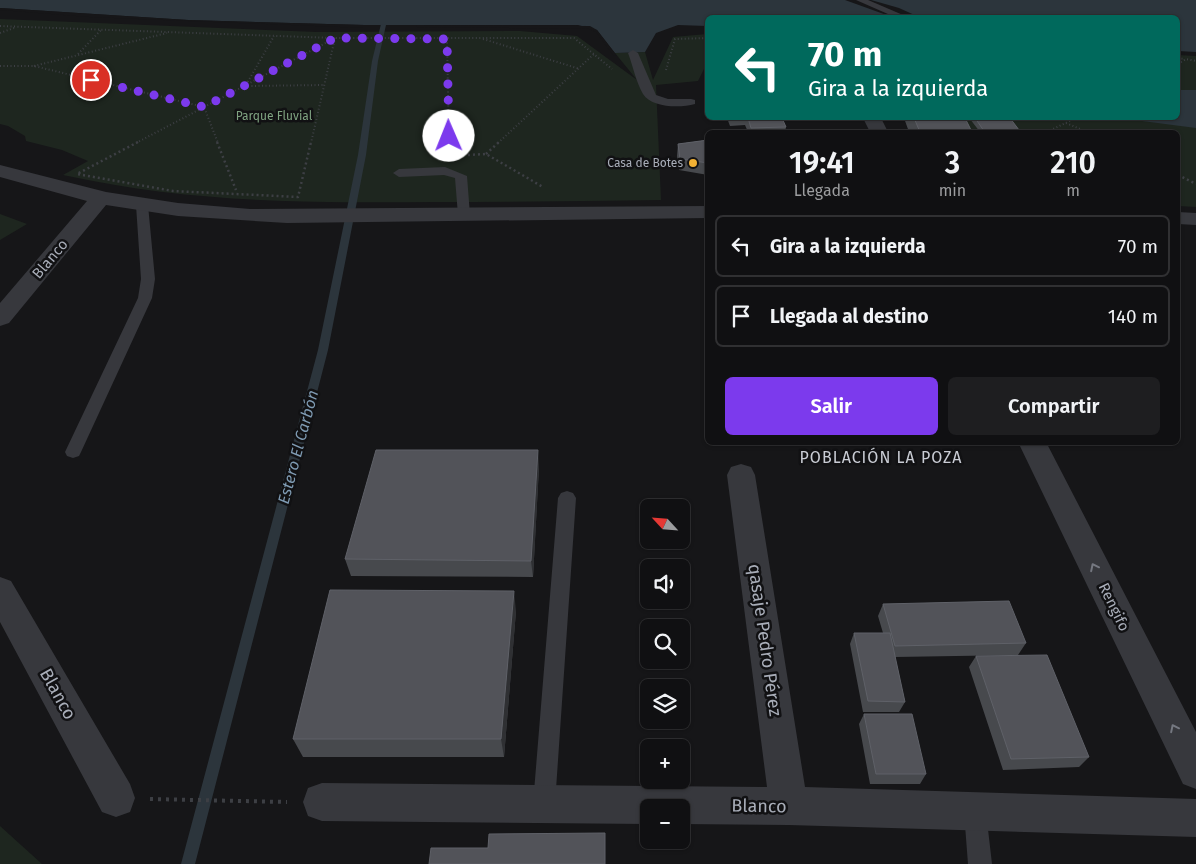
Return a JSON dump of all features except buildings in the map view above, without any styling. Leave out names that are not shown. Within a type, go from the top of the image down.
[{"type":"street","points":[[0,172],[100,199],[222,216],[287,217],[705,212]]},
{"type":"street","name":"Blanco","points":[[0,318],[100,199]]},
{"type":"street","points":[[1180,218],[1196,219]]},
{"type":"street","name":"Rengifo","points":[[1033,445],[1196,772]]},
{"type":"street","name":"qasaje Pedro Pérez","points":[[741,475],[789,806]]},
{"type":"street","name":"Blanco","points":[[0,591],[116,798]]},
{"type":"street","name":"Blanco","points":[[322,802],[789,806],[1196,818]]},
{"type":"lane","points":[[860,0],[902,15]]},
{"type":"lane","points":[[633,53],[644,84],[652,99],[691,102]]},
{"type":"lane","points":[[399,173],[445,171],[461,176],[464,215]]},
{"type":"lane","points":[[73,452],[146,298],[148,279],[142,205]]},
{"type":"lane","points":[[544,804],[567,498]]},
{"type":"lane","points":[[975,812],[980,864]]},
{"type":"path","points":[[0,26],[335,38],[574,38],[595,53],[629,84],[662,82],[675,39],[705,38]]},
{"type":"path","points":[[0,33],[17,26]]},
{"type":"path","points":[[78,55],[101,29]]},
{"type":"path","points":[[34,66],[170,32]]},
{"type":"path","points":[[245,86],[274,36]]},
{"type":"path","points":[[335,38],[298,197],[172,191],[77,174],[335,38]]},
{"type":"path","points":[[480,38],[580,69]]},
{"type":"path","points":[[447,39],[449,155]]},
{"type":"path","points":[[486,154],[580,69],[595,53]]},
{"type":"path","points":[[1180,58],[1196,60]]},
{"type":"path","points":[[1180,63],[1186,59]]},
{"type":"path","points":[[0,66],[34,66],[204,107]]},
{"type":"path","points":[[245,86],[324,85]]},
{"type":"path","points":[[204,107],[238,195]]},
{"type":"path","points":[[1051,130],[1072,120]]},
{"type":"path","points":[[1066,123],[1082,130]]},
{"type":"path","points":[[468,155],[486,154],[549,191]]},
{"type":"path","points":[[1180,177],[1196,184]]},
{"type":"path","points":[[116,798],[322,802]]},
{"type":"green space","name":"Parque Fluvial","points":[[0,19],[317,32],[520,31],[577,36],[637,80],[615,53],[645,52],[653,80],[673,37],[705,34],[705,67],[698,81],[656,85],[661,200],[520,202],[294,201],[203,196],[157,191],[63,175],[88,161],[62,150],[26,141],[25,136],[8,126],[0,124]]},
{"type":"green space","points":[[1180,55],[1196,56],[1196,207],[1180,206],[1180,130],[966,130],[961,120],[1180,120]]},
{"type":"green space","points":[[0,214],[27,224],[0,240]]},
{"type":"green space","points":[[0,826],[42,864],[0,864]]},
{"type":"shaded area","points":[[0,0],[1196,0],[1196,52],[1180,51],[1180,15],[705,15],[705,26],[678,25],[656,33],[645,52],[615,53],[597,30],[578,25],[364,25],[188,20],[0,8]]},
{"type":"shaded area","points":[[1180,90],[1196,90],[1196,128],[1142,121],[1180,120]]},
{"type":"pier","points":[[845,0],[871,0],[899,8],[915,15],[886,15]]},
{"type":"pier","points":[[0,8],[188,20],[364,25],[364,28],[89,17],[0,10]]},
{"type":"pier","points":[[417,25],[590,26],[597,30],[617,56],[613,55],[596,32],[589,29],[416,27]]},
{"type":"waterway","name":"Estero El Carbón","points":[[188,864],[323,350],[362,155],[375,61],[383,25]]},
{"type":"place","name":"Casa de Botes","points":[[693,163]]},
{"type":"district","name":"POBLACIÓN LA POZA","points":[[881,457]]},
{"type":"route","points":[[91,80],[204,107],[335,38],[447,39],[449,136]]}]
